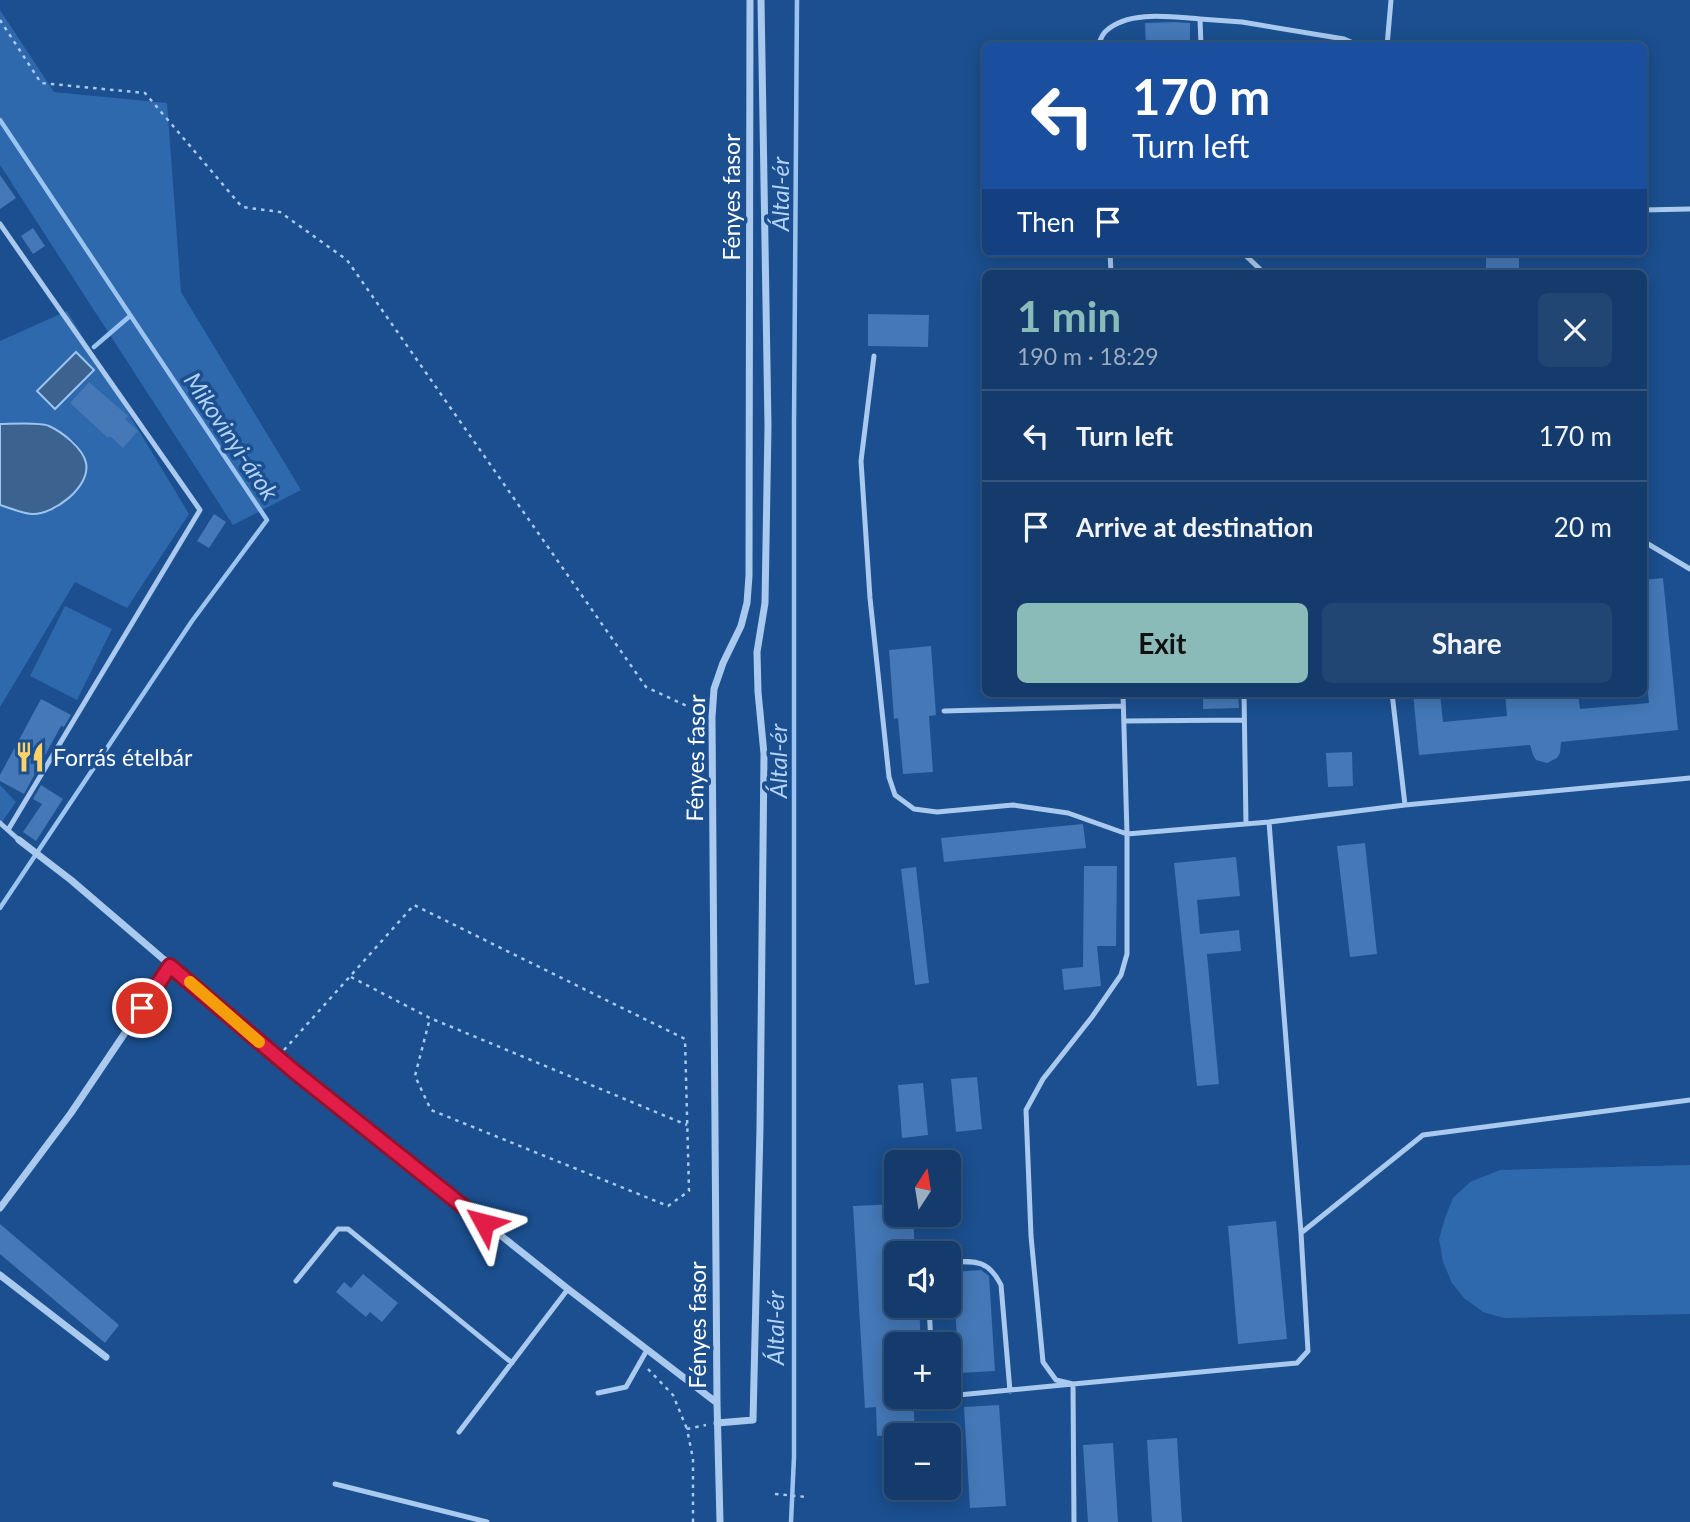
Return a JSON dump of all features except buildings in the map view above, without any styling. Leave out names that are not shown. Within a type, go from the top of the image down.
[{"type":"street","name":"Fényes fasor","points":[[720,1522],[712,717],[714,688],[741,626],[747,603],[749,576],[750,0]]},
{"type":"street","points":[[717,1423],[753,1420],[760,1128],[764,754],[757,652],[765,603],[768,426],[761,0]]},
{"type":"street","points":[[19,840],[71,880],[278,1058],[568,1289],[717,1403]]},
{"type":"street","points":[[0,1208],[71,1113],[170,966]]},
{"type":"street","points":[[0,1275],[106,1357]]},
{"type":"lane","points":[[1387,42],[1391,0]]},
{"type":"lane","points":[[1100,42],[1105,32],[1133,18],[1155,16],[1242,22],[1350,42]]},
{"type":"lane","points":[[1200,19],[1200,42]]},
{"type":"lane","points":[[1647,210],[1690,209]]},
{"type":"lane","points":[[0,224],[200,510],[8,830]]},
{"type":"lane","points":[[1246,256],[1261,270]]},
{"type":"lane","points":[[874,356],[862,461],[870,598],[889,777],[895,795],[914,809],[937,812],[1013,804],[1068,813],[1127,834],[1269,822],[1405,805],[1690,778]]},
{"type":"lane","points":[[1647,543],[1690,569]]},
{"type":"lane","points":[[1073,1384],[1056,1380],[1044,1362],[1031,1236],[1026,1110],[1043,1079],[1121,975],[1127,954],[1123,697]]},
{"type":"lane","points":[[1244,697],[1247,824]]},
{"type":"lane","points":[[1392,697],[1405,805]]},
{"type":"lane","points":[[944,711],[1123,706]]},
{"type":"lane","points":[[1124,721],[1244,720]]},
{"type":"lane","points":[[961,1395],[1297,1363],[1308,1351],[1269,822]]},
{"type":"lane","points":[[0,823],[19,840]]},
{"type":"lane","points":[[1301,1233],[1423,1135],[1690,1100]]},
{"type":"lane","points":[[296,1281],[338,1229],[348,1229],[512,1363]]},
{"type":"lane","points":[[961,1261],[983,1264],[995,1273],[1001,1285],[1010,1391]]},
{"type":"lane","points":[[459,1432],[568,1289]]},
{"type":"lane","points":[[598,1393],[626,1387],[647,1350]]},
{"type":"lane","points":[[1073,1384],[1074,1522]]},
{"type":"lane","points":[[335,1484],[487,1522]]},
{"type":"path","points":[[0,20],[41,83],[145,93],[242,207],[280,212],[346,260],[646,687],[712,717]]},
{"type":"path","points":[[278,1058],[414,905],[685,1039],[688,1191],[667,1206],[431,1110],[415,1076],[430,1018]]},
{"type":"path","points":[[350,976],[430,1018],[687,1125]]},
{"type":"path","points":[[640,1362],[673,1395],[687,1429],[693,1459],[693,1522]]},
{"type":"path","points":[[687,1429],[717,1423]]},
{"type":"path","points":[[775,1494],[807,1497]]},
{"type":"shaded area","points":[[0,10],[54,92],[167,103],[181,292],[301,490],[233,525],[0,165]]},
{"type":"shaded area","points":[[67,311],[189,514],[127,608],[75,582],[0,707],[0,505],[15,510],[55,509],[66,501],[82,482],[86,463],[75,442],[62,435],[0,424],[0,341]]},
{"type":"shaded area","points":[[76,352],[94,370],[55,409],[37,391]]},
{"type":"shaded area","points":[[0,424],[45,425],[71,441],[86,463],[83,481],[77,490],[60,505],[41,513],[32,514],[0,505]]},
{"type":"shaded area","points":[[65,606],[112,629],[77,700],[30,676]]},
{"type":"shaded area","points":[[0,785],[16,802],[0,825]]},
{"type":"shaded area","points":[[1690,1165],[1690,1314],[1504,1318],[1483,1312],[1464,1298],[1452,1283],[1443,1262],[1439,1239],[1453,1198],[1470,1182],[1500,1170]]},
{"type":"waterway","name":"Által-ér","points":[[791,1522],[794,1457],[794,424],[797,0]]},
{"type":"waterway","name":"Mikovinyi-árok","points":[[0,120],[267,520],[192,621],[0,908]]},
{"type":"waterway","points":[[94,347],[130,316]]},
{"type":"slow traffic","points":[[190,982],[259,1042]]},
{"type":"place","name":"Forrás ételbár","points":[[30,757]]},
{"type":"route","points":[[142,1008],[170,966],[295,1072],[484,1223]]}]
